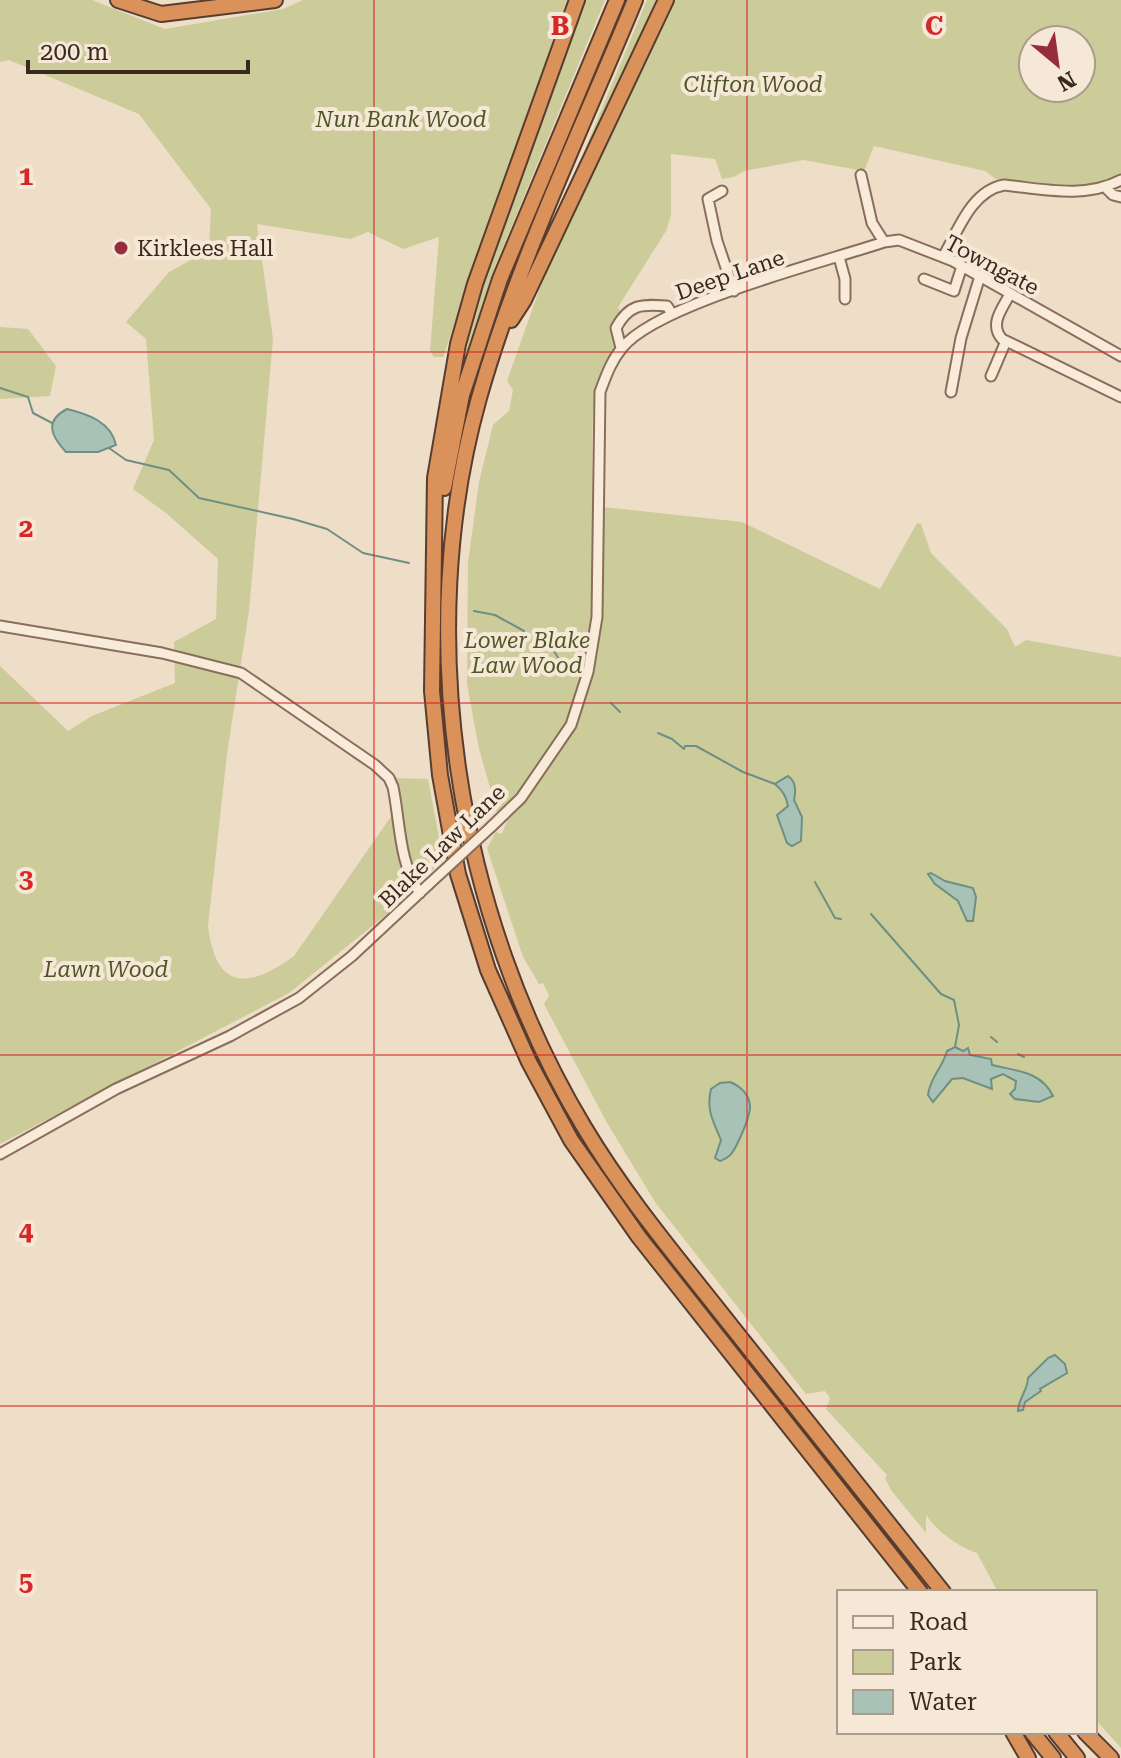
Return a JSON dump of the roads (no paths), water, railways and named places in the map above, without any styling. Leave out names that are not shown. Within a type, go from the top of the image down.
[{"type":"highway","points":[[118,0],[161,14],[275,0]]},
{"type":"highway","points":[[577,0],[475,284],[458,344],[435,478],[432,691],[440,775],[458,874],[488,970],[529,1062],[571,1140],[639,1237],[917,1590]]},
{"type":"highway","points":[[434,588],[444,482],[462,395],[500,279],[617,0]]},
{"type":"highway","points":[[635,0],[520,275],[479,397],[460,478],[448,624],[450,700],[460,788],[498,937],[546,1056],[585,1128],[647,1220],[944,1590]]},
{"type":"highway","points":[[499,337],[524,300],[666,0]]},
{"type":"highway","points":[[1014,1734],[1028,1758]]},
{"type":"highway","points":[[1034,1734],[1053,1758]]},
{"type":"highway","points":[[1058,1734],[1077,1758]]},
{"type":"highway","points":[[1087,1734],[1111,1758]]},
{"type":"street","points":[[861,175],[872,223],[884,242]]},
{"type":"street","points":[[943,257],[970,209],[979,197],[994,187],[1004,185],[1076,192],[1106,188],[1121,180]]},
{"type":"street","points":[[1106,188],[1113,195],[1121,197]]},
{"type":"street","points":[[722,191],[708,199],[717,241],[734,291]]},
{"type":"street","name":"Towngate","points":[[839,257],[899,240],[962,266],[1121,356]]},
{"type":"street","points":[[839,257],[845,279],[845,299]]},
{"type":"street","name":"Deep Lane","points":[[609,367],[621,348],[672,314],[839,257]]},
{"type":"street","points":[[924,279],[954,291],[962,266]]},
{"type":"street","points":[[951,392],[961,338],[980,276]]},
{"type":"street","points":[[1010,294],[996,324],[996,332],[1006,341],[1121,397]]},
{"type":"street","points":[[621,348],[616,328],[630,310],[644,305],[667,306],[672,314]]},
{"type":"street","points":[[991,376],[1006,341]]},
{"type":"street","name":"Blake Law Lane","points":[[2,1153],[116,1089],[230,1036],[299,998],[352,956],[521,798],[571,725],[588,672],[597,617],[600,392],[609,367]]},
{"type":"street","points":[[0,626],[162,653],[241,673],[375,765],[389,778],[413,884],[424,889]]},
{"type":"water","points":[[67,409],[104,425],[116,445],[98,452],[66,452],[52,429],[55,419]]},
{"type":"water","points":[[788,776],[794,783],[794,800],[802,817],[801,841],[792,846],[787,843],[777,815],[788,806],[787,802],[775,784]]},
{"type":"water","points":[[928,874],[945,881],[973,888],[976,897],[973,921],[967,921],[958,901],[935,884]]},
{"type":"water","points":[[955,1047],[963,1051],[968,1048],[970,1055],[991,1059],[992,1065],[1035,1077],[1053,1096],[1039,1102],[1015,1099],[1010,1094],[1015,1089],[1016,1081],[1003,1074],[991,1079],[992,1089],[963,1078],[952,1079],[933,1102],[928,1095],[931,1083],[947,1051]]},
{"type":"water","points":[[730,1082],[746,1094],[750,1110],[734,1150],[720,1161],[715,1158],[721,1140],[709,1103],[711,1089],[720,1083]]},
{"type":"water","points":[[1055,1355],[1065,1364],[1067,1373],[1040,1389],[1025,1402],[1023,1410],[1018,1411],[1028,1378]]},
{"type":"waterway","points":[[0,388],[28,397],[33,413],[52,423]]},
{"type":"waterway","points":[[109,448],[126,460],[169,470],[199,498],[327,529],[363,553],[409,563]]},
{"type":"waterway","points":[[474,611],[495,615],[524,631]]},
{"type":"waterway","points":[[542,637],[559,659]]},
{"type":"waterway","points":[[611,703],[620,712]]},
{"type":"waterway","points":[[658,733],[684,749],[685,746],[696,746],[743,772],[775,784]]},
{"type":"waterway","points":[[815,882],[835,918],[841,919]]},
{"type":"waterway","points":[[871,914],[941,994],[954,1000],[959,1025],[955,1047]]},
{"type":"waterway","points":[[991,1037],[997,1042]]},
{"type":"waterway","points":[[1018,1054],[1024,1057]]},
{"type":"place","name":"Kirklees Hall","points":[[121,248]]},
{"type":"park label","name":"Clifton Wood","points":[[753,84]]},
{"type":"park label","name":"Nun Bank Wood","points":[[401,119]]},
{"type":"park label","name":"Lower Blake Law Wood","points":[[527,652]]},
{"type":"park label","name":"Lawn Wood","points":[[106,969]]}]
